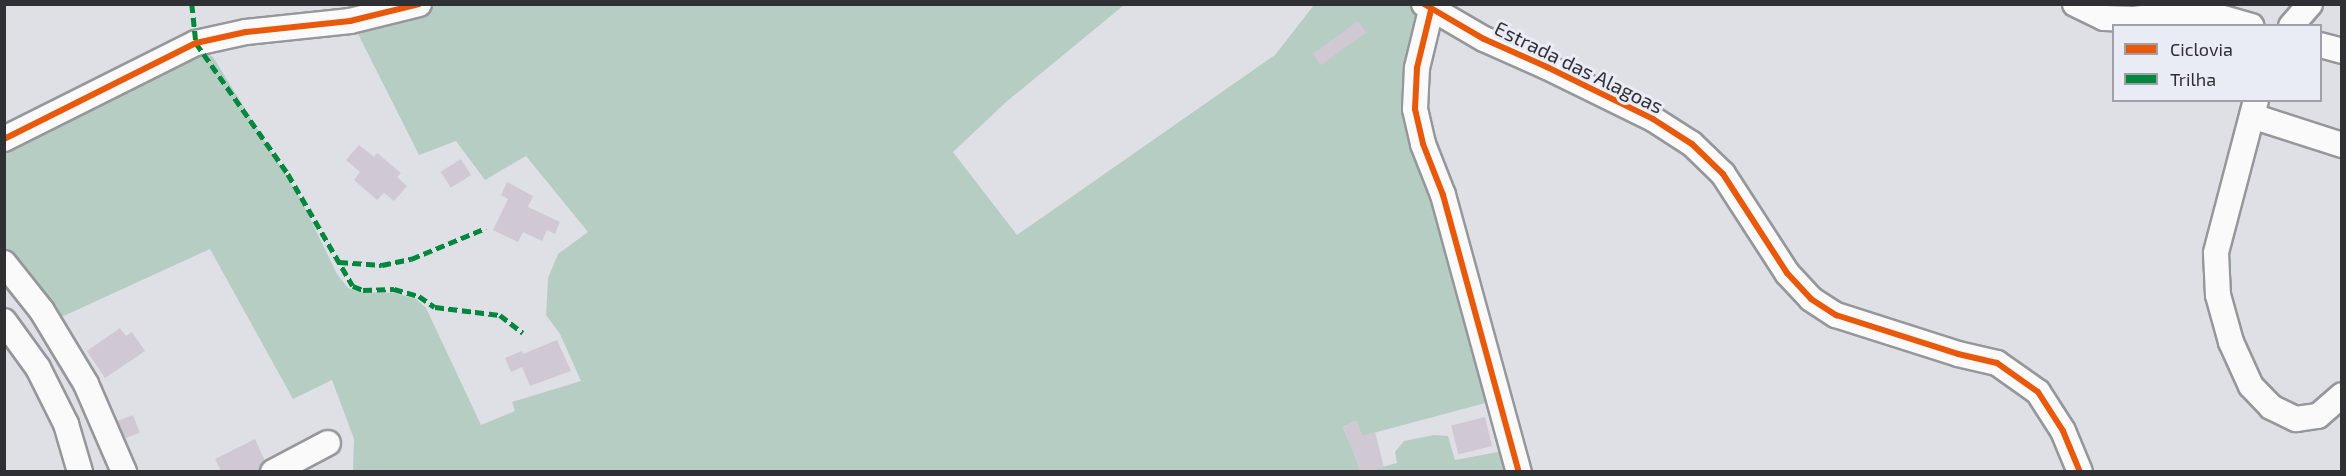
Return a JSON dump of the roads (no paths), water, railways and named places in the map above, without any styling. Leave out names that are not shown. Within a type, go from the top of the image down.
[{"type":"street","points":[[4,139],[196,43],[246,32],[350,21],[419,4]]},
{"type":"street","points":[[2075,4],[2104,18],[2174,14],[2213,15],[2244,24]]},
{"type":"street","points":[[2293,24],[2310,4]]},
{"type":"street","points":[[1428,7],[1417,68],[1415,108],[1423,144],[1443,195],[1519,471]]},
{"type":"street","name":"Estrada das Alagoas","points":[[1428,7],[1484,39],[1653,119],[1692,144],[1723,174],[1787,273],[1811,299],[1836,315],[1958,354],[1997,363],[2038,392],[2063,431],[2079,471]]},
{"type":"street","points":[[2322,46],[2342,51]]},
{"type":"street","points":[[2342,145],[2254,108],[2217,253],[2218,295],[2231,342],[2251,386],[2271,407],[2296,419],[2318,416],[2342,395]]},
{"type":"street","points":[[4,263],[42,311],[86,384],[124,471]]},
{"type":"street","points":[[4,321],[38,368],[66,424],[80,471]]},
{"type":"street","points":[[273,471],[328,443]]}]
